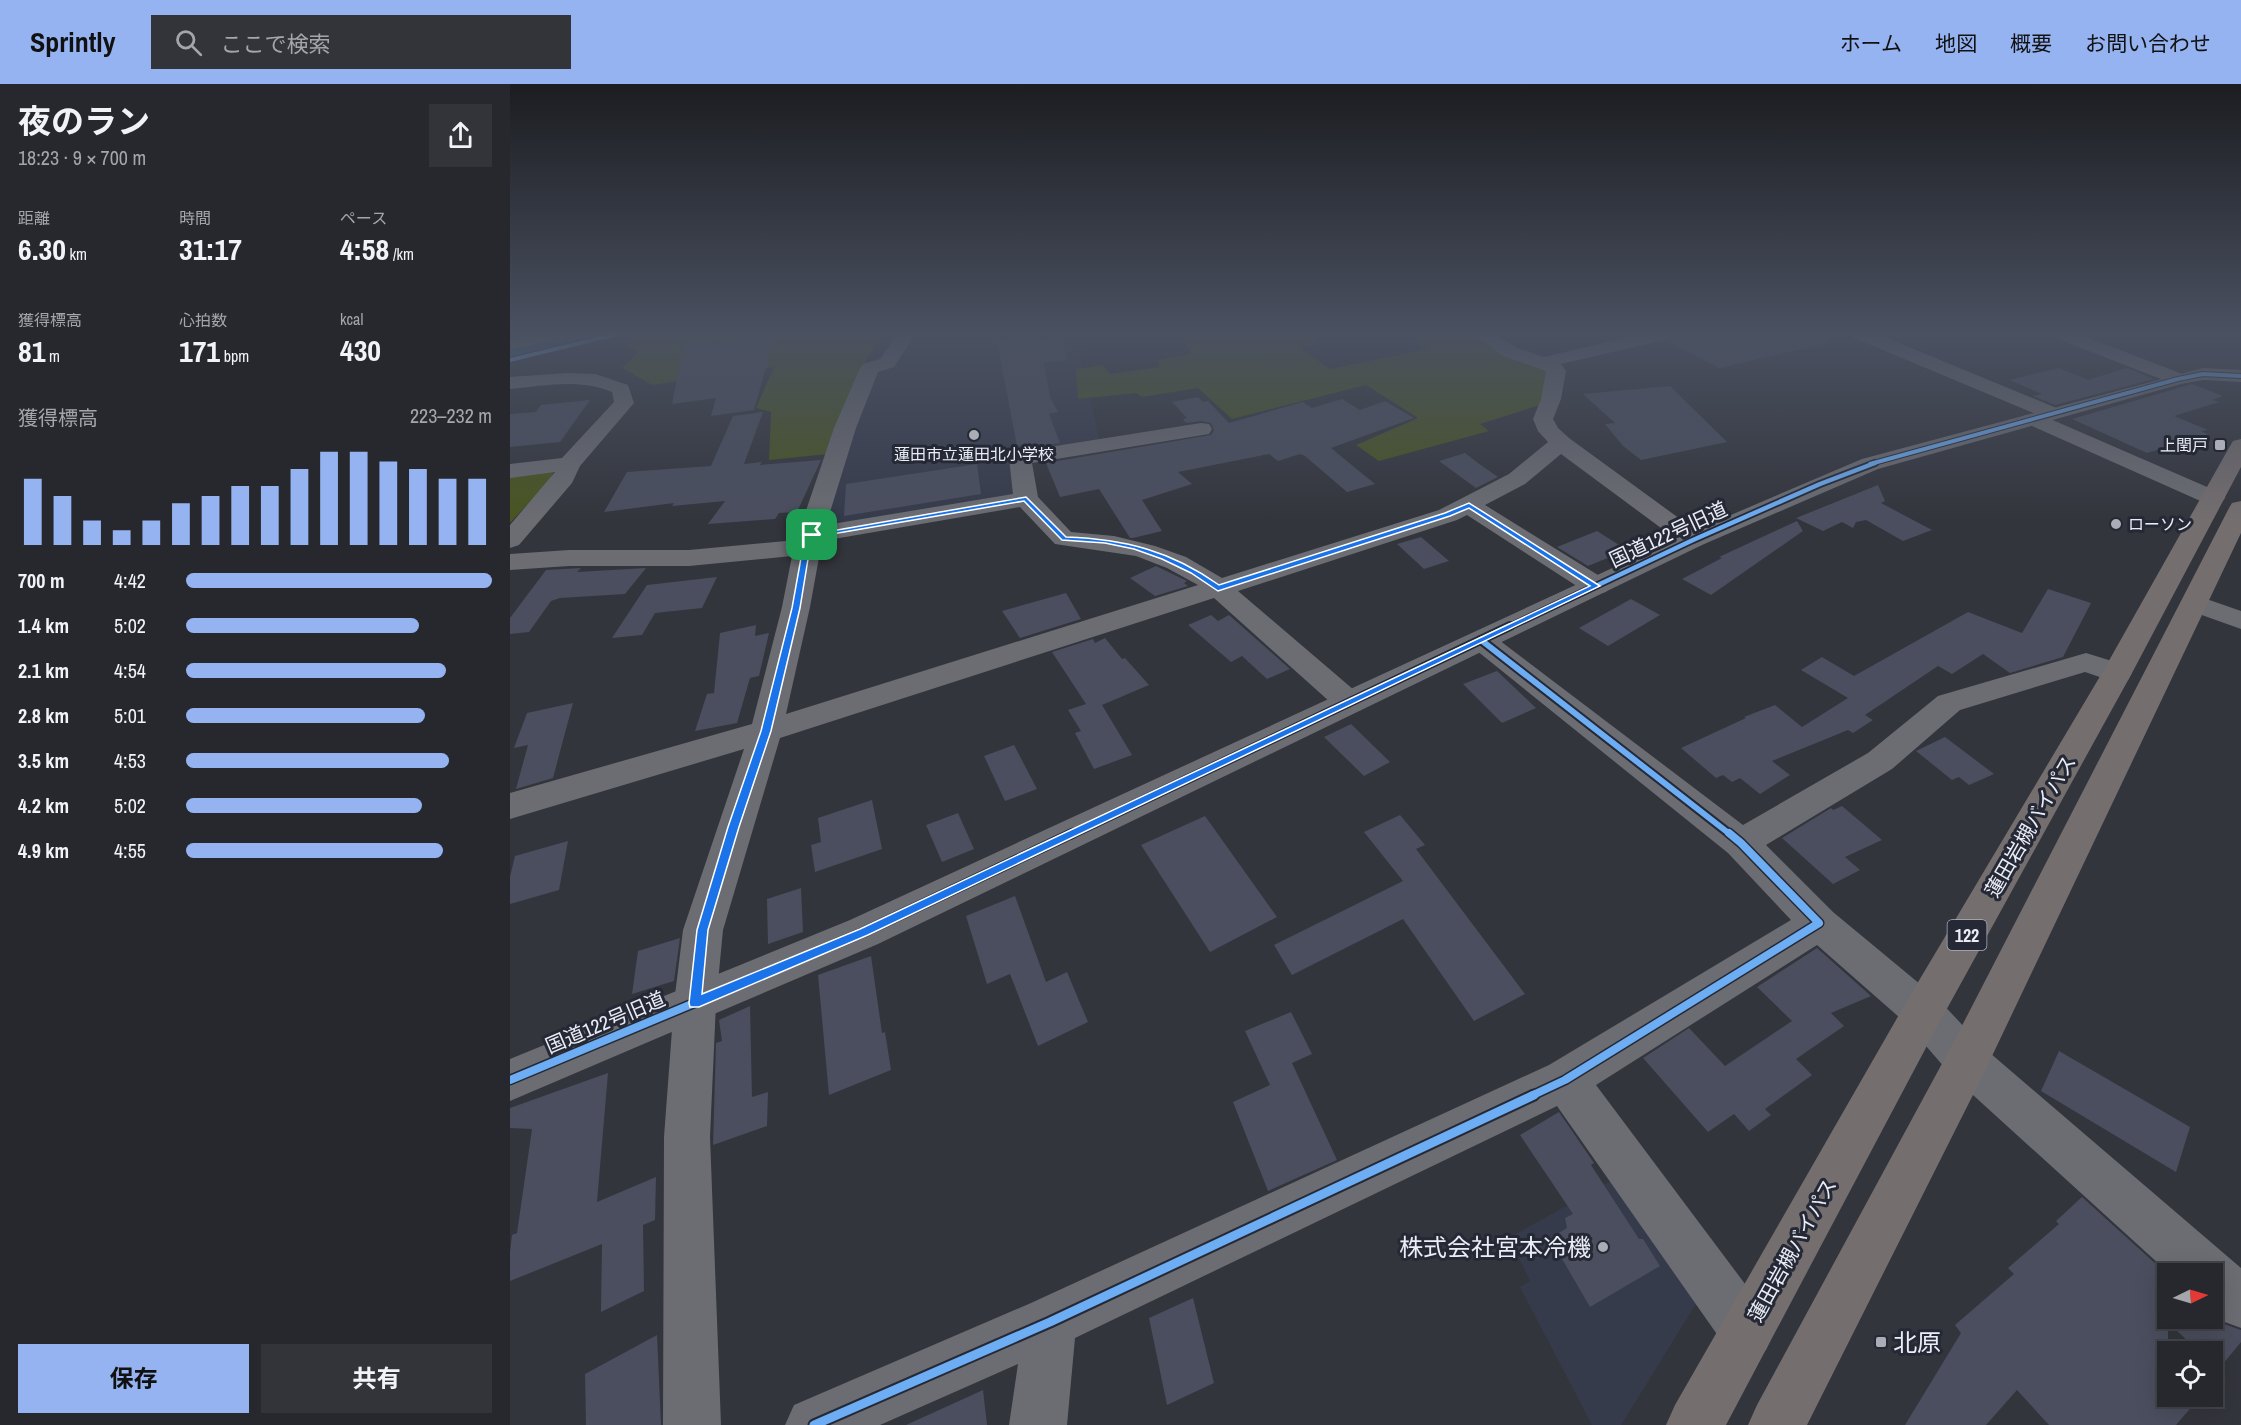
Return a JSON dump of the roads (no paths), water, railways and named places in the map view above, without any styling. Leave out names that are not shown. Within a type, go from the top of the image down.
[{"type":"highway","name":"蓮田岩槻バイパス","points":[[1784,1422],[1967,1061],[2227,613],[2241,446]]},
{"type":"highway","name":"蓮田岩槻バイパス","points":[[1695,1425],[1923,1011],[2117,673],[2234,508]]},
{"type":"street","points":[[510,540],[564,478],[570,464],[624,403],[622,396]]},
{"type":"street","points":[[692,1425],[687,1137],[695,1003],[703,930],[766,731],[796,608],[809,541],[845,428],[859,396]]},
{"type":"street","points":[[1552,396],[1543,419],[1549,431],[1561,443],[1694,540]]},
{"type":"street","points":[[1997,396],[2234,508]]},
{"type":"street","name":"国道122号旧道","points":[[510,1080],[864,932],[1694,540],[1820,484],[1870,464],[2117,396]]},
{"type":"street","points":[[1201,429],[1020,458],[1026,499],[1064,539],[1105,541],[1136,548],[1165,557],[1194,571],[1218,588],[1350,704]]},
{"type":"street","points":[[510,806],[766,731],[1437,519],[1517,479],[1561,443]]},
{"type":"street","points":[[510,471],[570,464]]},
{"type":"street","points":[[510,562],[569,558],[689,558],[809,541],[1026,499]]},
{"type":"street","points":[[1469,505],[1596,586]]},
{"type":"street","points":[[1481,640],[1741,843],[1820,923],[1923,1011],[1967,1061],[2197,1263]]},
{"type":"street","points":[[1741,843],[1880,761],[1949,704],[2086,662],[2117,673]]},
{"type":"street","points":[[814,1425],[1050,1322],[1565,1080],[1820,923]]},
{"type":"street","points":[[1565,1080],[1747,1331]]},
{"type":"street","points":[[2223,1286],[2241,1302]]},
{"type":"street","points":[[1038,1425],[1050,1322]]},
{"type":"place","name":"蓮田市立蓮田北小学校","points":[[974,435]]},
{"type":"place","name":"上閏戸","points":[[2220,445]]},
{"type":"place","name":"ローソン","points":[[2116,524]]},
{"type":"place","name":"株式会社宮本冷機","points":[[1603,1247]]},
{"type":"place","name":"北原","points":[[1881,1342]]}]
